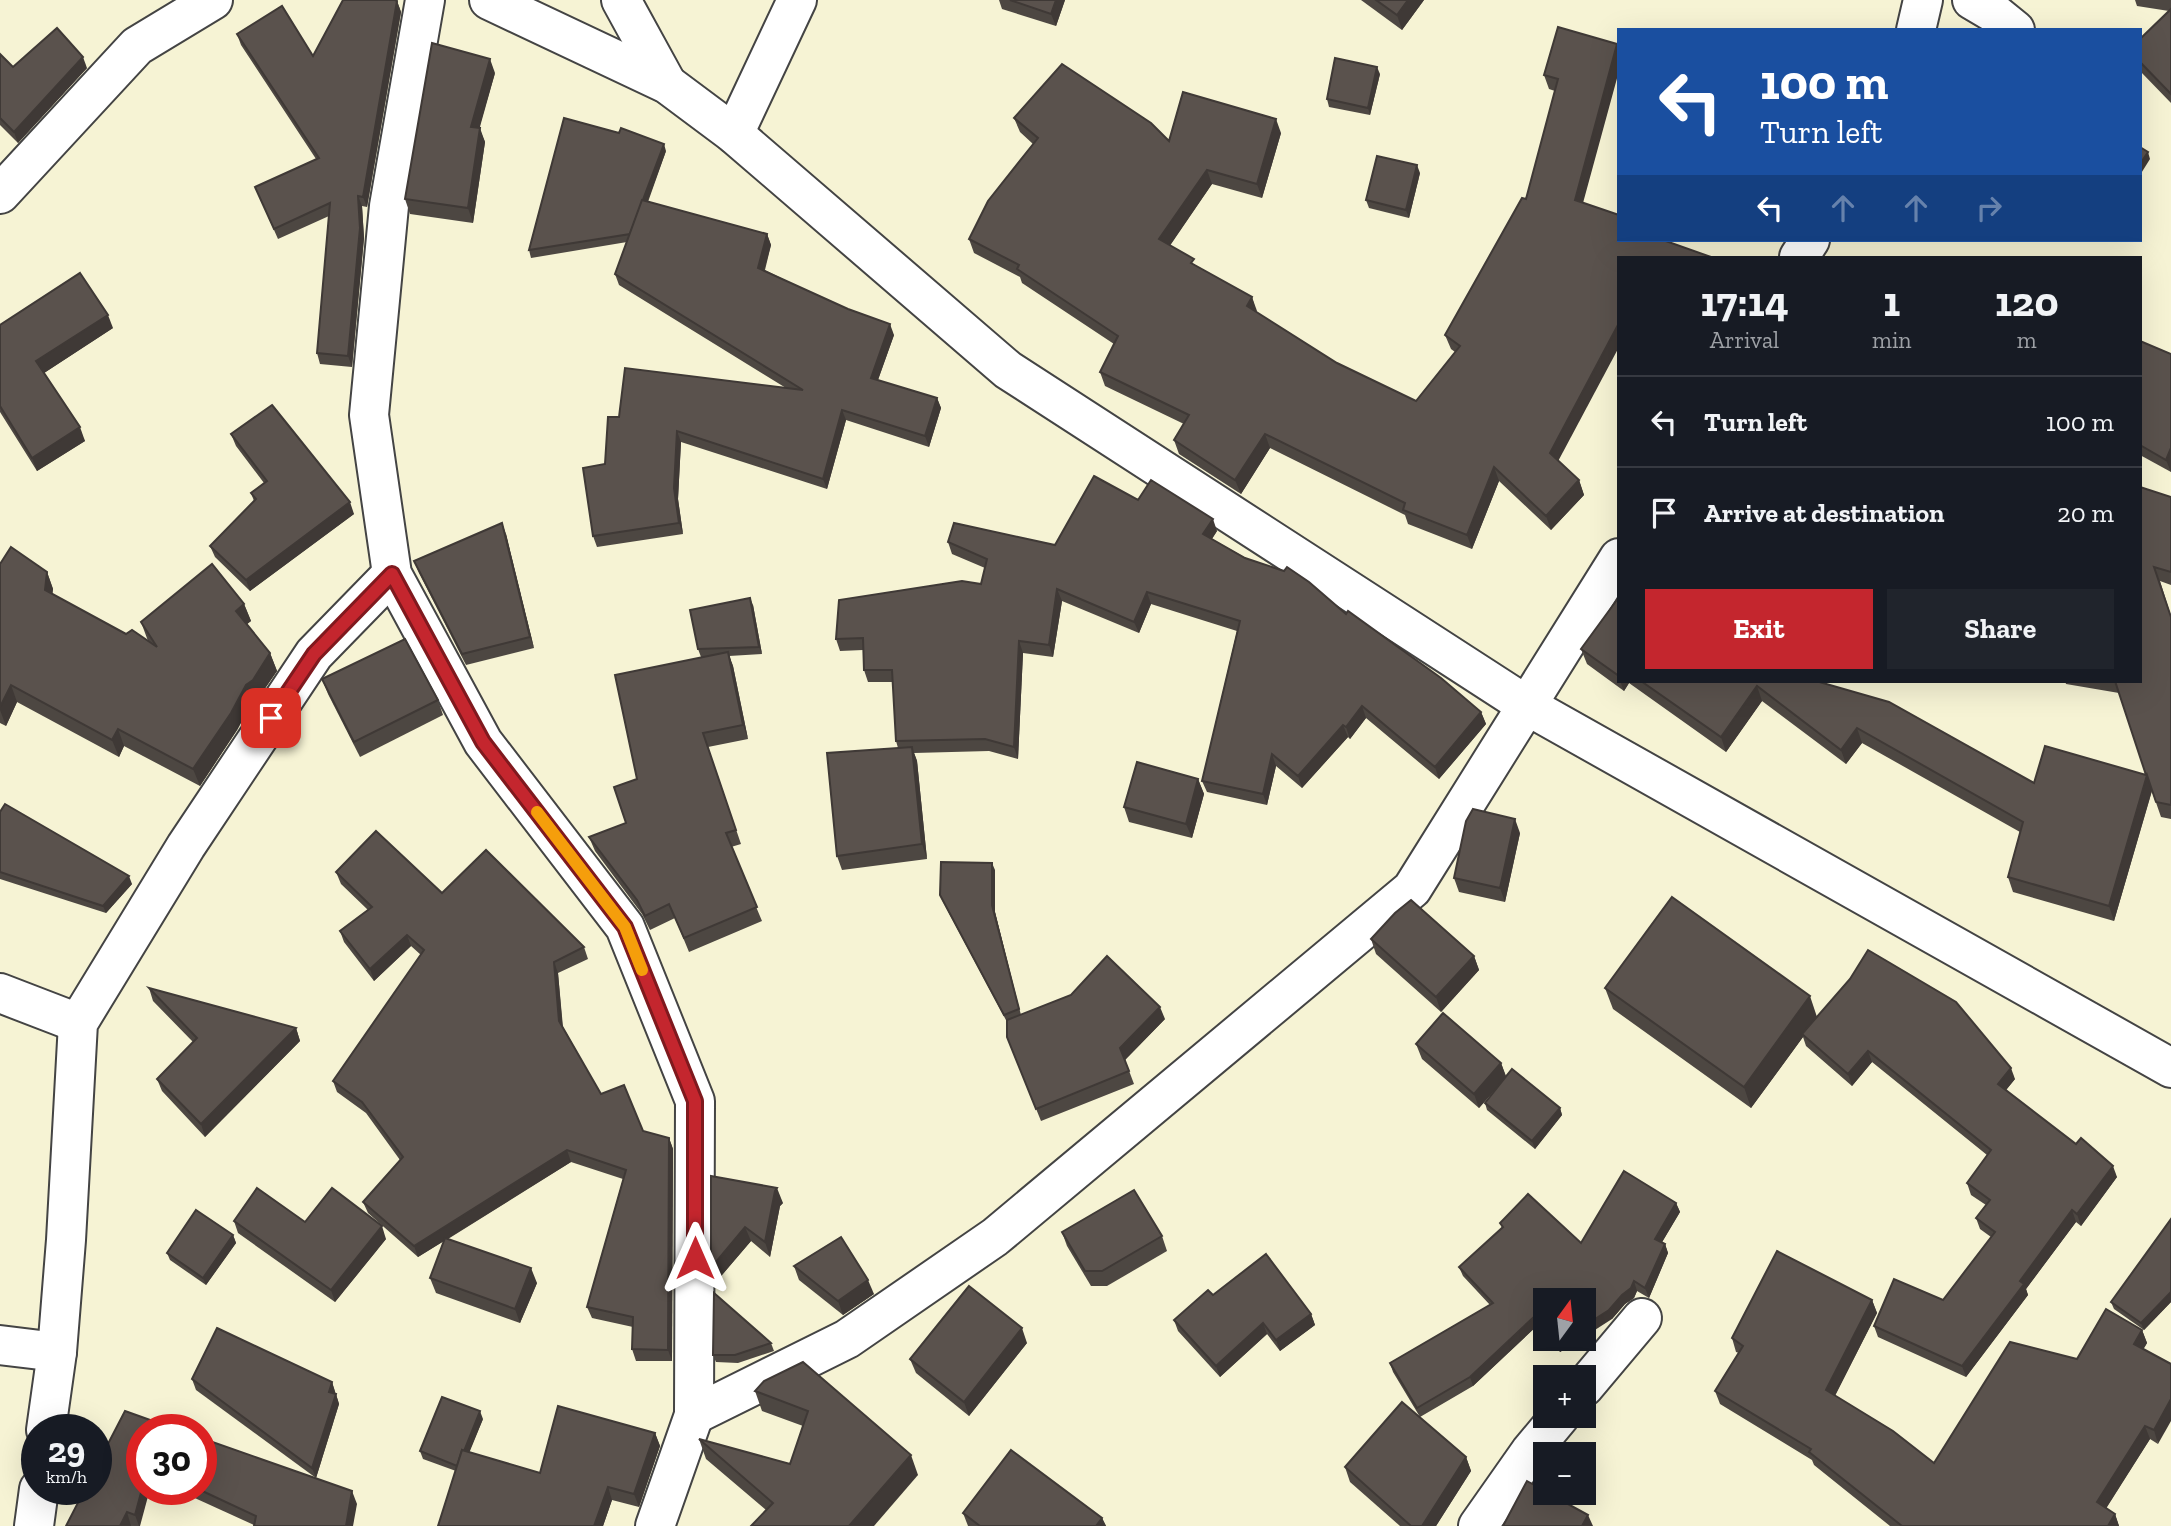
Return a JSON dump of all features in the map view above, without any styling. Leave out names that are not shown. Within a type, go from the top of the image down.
[{"type":"street","points":[[0,194],[137,47],[213,0]]},
{"type":"street","points":[[425,0],[389,205],[369,415],[392,574],[483,742],[625,927],[695,1101],[694,1415],[655,1526]]},
{"type":"street","points":[[489,0],[667,84],[734,134],[1008,370],[1526,705],[2171,1068]]},
{"type":"street","points":[[621,0],[667,84]]},
{"type":"street","points":[[734,134],[797,0]]},
{"type":"street","points":[[1916,28],[1923,0]]},
{"type":"street","points":[[1972,0],[2013,28]]},
{"type":"street","points":[[694,1415],[847,1339],[995,1237],[1412,889],[1617,561]]},
{"type":"street","points":[[48,1414],[57,1352],[66,1240],[78,1023],[186,846],[314,654],[392,574]]},
{"type":"street","points":[[0,993],[78,1023]]},
{"type":"street","points":[[1596,1373],[1642,1318]]},
{"type":"street","points":[[0,1345],[57,1352]]},
{"type":"street","points":[[1478,1526],[1550,1428]]},
{"type":"street","points":[[34,1526],[37,1505]]},
{"type":"shaded area","points":[[0,0],[2171,0],[2171,1526],[0,1526]]},
{"type":"building","points":[[343,0],[397,1],[363,197],[358,196],[360,228],[348,356],[317,353],[330,203],[274,229],[255,187],[319,158],[237,34],[282,6],[313,56]]},
{"type":"building","points":[[1010,0],[1056,0],[1051,14]]},
{"type":"building","points":[[1376,0],[1408,0],[1397,15]]},
{"type":"building","points":[[2171,9],[2171,94],[2142,64],[2142,37]]},
{"type":"building","points":[[1558,27],[1617,44],[1575,200],[1617,214],[1617,242],[1669,242],[1708,256],[1617,256],[1617,327],[1550,453],[1579,480],[1546,516],[1494,467],[1467,535],[1403,510],[1405,503],[1265,434],[1235,480],[1174,440],[1189,415],[1100,372],[1118,336],[1017,269],[1019,265],[969,239],[988,201],[1038,138],[1014,118],[1062,64],[1151,123],[1169,141],[1183,92],[1276,119],[1257,184],[1207,170],[1159,239],[1194,259],[1191,263],[1252,297],[1247,306],[1337,363],[1416,401],[1460,346],[1445,335],[1522,198],[1526,199],[1558,79],[1544,75]]},
{"type":"building","points":[[57,28],[83,57],[14,132],[0,118],[0,54],[13,67]]},
{"type":"building","points":[[432,43],[490,59],[471,127],[480,128],[468,208],[405,199]]},
{"type":"building","points":[[1335,58],[1377,67],[1368,108],[1327,99]]},
{"type":"building","points":[[564,118],[619,133],[621,128],[664,144],[630,234],[529,250]]},
{"type":"building","points":[[2142,148],[2148,152],[2142,161]]},
{"type":"building","points":[[1377,156],[1417,165],[1406,210],[1366,200]]},
{"type":"building","points":[[642,200],[767,234],[758,268],[848,309],[890,324],[871,378],[937,398],[925,436],[842,410],[823,479],[677,431],[674,488],[679,523],[593,536],[583,468],[605,464],[608,417],[619,417],[625,368],[803,390],[615,274]]},
{"type":"building","points":[[80,273],[108,315],[36,361],[80,427],[32,458],[0,406],[0,325]]},
{"type":"building","points":[[2142,342],[2171,354],[2171,448],[2166,460],[2142,446]]},
{"type":"building","points":[[272,405],[350,502],[246,580],[210,546],[256,499],[251,493],[267,481],[231,434]]},
{"type":"building","points":[[1094,476],[1138,500],[1151,480],[1213,519],[1203,534],[1245,558],[1284,571],[1287,567],[1346,614],[1348,611],[1441,678],[1481,712],[1435,767],[1362,706],[1346,727],[1343,725],[1298,776],[1272,754],[1263,794],[1202,781],[1240,621],[1147,592],[1134,622],[1057,589],[1049,645],[1019,641],[1014,747],[985,739],[896,741],[892,670],[864,670],[863,638],[836,639],[839,600],[962,581],[981,584],[987,559],[948,542],[954,523],[1055,545]]},
{"type":"building","points":[[2142,488],[2171,497],[2171,572],[2154,567],[2171,617],[2171,805],[2156,802],[2147,775],[2109,906],[2008,877],[2023,822],[1857,728],[1841,750],[1757,686],[1721,737],[1644,683],[1823,683],[1889,702],[2034,783],[2045,746],[2146,775],[2116,683],[2142,683]]},
{"type":"building","points":[[502,523],[530,637],[462,654],[414,561]]},
{"type":"building","points":[[11,547],[47,572],[45,590],[126,634],[132,630],[157,647],[141,622],[212,564],[244,604],[236,611],[270,653],[253,680],[246,685],[231,713],[193,769],[118,729],[112,740],[11,685],[0,707],[0,564]]},
{"type":"building","points":[[750,598],[759,647],[698,649],[690,610]]},
{"type":"building","points":[[1617,600],[1617,675],[1581,649]]},
{"type":"building","points":[[405,639],[438,700],[354,742],[322,679]]},
{"type":"building","points":[[728,652],[743,725],[703,733],[736,830],[726,833],[757,907],[684,938],[669,904],[645,916],[637,900],[589,837],[626,823],[614,787],[637,779],[615,675]]},
{"type":"building","points":[[912,747],[922,844],[837,856],[827,753]]},
{"type":"building","points":[[1137,762],[1198,779],[1186,824],[1124,807]]},
{"type":"building","points":[[5,804],[129,876],[103,906],[0,872],[0,812]]},
{"type":"building","points":[[1473,809],[1515,819],[1500,888],[1454,878],[1466,821]]},
{"type":"building","points":[[376,831],[442,893],[486,850],[584,947],[554,962],[559,1021],[601,1094],[624,1085],[643,1131],[669,1138],[668,1350],[632,1349],[633,1317],[587,1307],[626,1170],[567,1150],[414,1246],[363,1202],[403,1157],[362,1102],[333,1081],[424,950],[407,935],[370,969],[340,931],[372,907],[336,872]]},
{"type":"building","points":[[941,862],[992,863],[992,905],[1019,1009],[1004,1015],[940,895]]},
{"type":"building","points":[[1672,897],[1810,996],[1744,1087],[1605,988]]},
{"type":"building","points":[[1411,900],[1474,956],[1436,997],[1371,939]]},
{"type":"building","points":[[1868,950],[1956,1002],[2011,1068],[1998,1084],[2076,1144],[2081,1138],[2113,1166],[2077,1214],[2072,1210],[2020,1281],[2024,1284],[1962,1366],[1874,1326],[1894,1279],[1943,1300],[1995,1232],[1976,1218],[1990,1200],[1967,1183],[1991,1150],[1868,1051],[1848,1074],[1802,1034],[1850,979]]},
{"type":"building","points":[[1107,956],[1160,1007],[1120,1048],[1129,1071],[1036,1109],[1007,1037],[1007,1020],[1071,995]]},
{"type":"building","points":[[149,988],[296,1028],[201,1124],[157,1079],[197,1038]]},
{"type":"building","points":[[1443,1013],[1501,1063],[1474,1094],[1416,1044]]},
{"type":"building","points":[[1512,1069],[1560,1108],[1532,1141],[1485,1103]]},
{"type":"building","points":[[1624,1171],[1676,1203],[1655,1239],[1665,1244],[1645,1288],[1634,1281],[1631,1288],[1609,1310],[1596,1318],[1596,1288],[1533,1288],[1533,1318],[1470,1377],[1417,1408],[1390,1363],[1493,1303],[1459,1267],[1503,1227],[1500,1223],[1528,1194],[1581,1243]]},
{"type":"building","points":[[711,1176],[777,1188],[765,1242],[745,1227],[711,1268]]},
{"type":"building","points":[[257,1188],[305,1222],[332,1188],[382,1226],[331,1290],[234,1221]]},
{"type":"building","points":[[1134,1190],[1162,1236],[1102,1271],[1085,1271],[1062,1232]]},
{"type":"building","points":[[196,1210],[233,1235],[203,1278],[167,1253]]},
{"type":"building","points":[[2171,1219],[2171,1292],[2141,1323],[2111,1302]]},
{"type":"building","points":[[841,1237],[868,1280],[838,1301],[794,1266]]},
{"type":"building","points":[[445,1238],[531,1268],[515,1309],[430,1278]]},
{"type":"building","points":[[1777,1251],[1872,1300],[1826,1390],[1893,1431],[1934,1463],[2010,1342],[2077,1359],[2106,1309],[2142,1330],[2134,1344],[2171,1364],[2171,1399],[2154,1430],[2145,1426],[2097,1502],[2115,1514],[2108,1526],[1902,1526],[1809,1452],[1811,1449],[1715,1391],[1743,1346],[1732,1338]]},
{"type":"building","points":[[1266,1254],[1311,1314],[1276,1340],[1263,1323],[1216,1366],[1174,1320],[1208,1290],[1213,1295]]},
{"type":"building","points":[[969,1286],[1022,1328],[964,1402],[910,1359]]},
{"type":"building","points":[[714,1293],[771,1343],[735,1355],[713,1355]]},
{"type":"building","points":[[217,1328],[332,1382],[329,1392],[336,1394],[312,1468],[192,1379]]},
{"type":"building","points":[[803,1362],[911,1455],[849,1526],[751,1526],[773,1503],[699,1439],[790,1464],[808,1411],[755,1391],[764,1381]]},
{"type":"building","points":[[442,1397],[480,1411],[457,1466],[420,1451]]},
{"type":"building","points":[[1402,1402],[1466,1457],[1422,1526],[1411,1526],[1345,1467]]},
{"type":"building","points":[[558,1406],[655,1433],[634,1494],[608,1487],[594,1526],[438,1526],[462,1450],[540,1473]]},
{"type":"building","points":[[125,1411],[133,1414],[126,1414],[126,1505],[138,1505],[135,1515],[127,1512],[120,1526],[66,1526],[77,1505],[112,1505],[112,1436]]},
{"type":"building","points":[[217,1444],[352,1491],[346,1526],[254,1526],[256,1516],[217,1498]]},
{"type":"building","points":[[1011,1450],[1102,1518],[1096,1526],[980,1526],[963,1513]]},
{"type":"building","points":[[1527,1481],[1533,1484],[1533,1505],[1570,1505],[1588,1515],[1582,1526],[1503,1526]]},
{"type":"slow traffic","points":[[537,812],[625,927],[642,970]]},
{"type":"route","points":[[271,718],[314,654],[392,574],[483,742],[625,927],[695,1101],[695,1258]]}]
